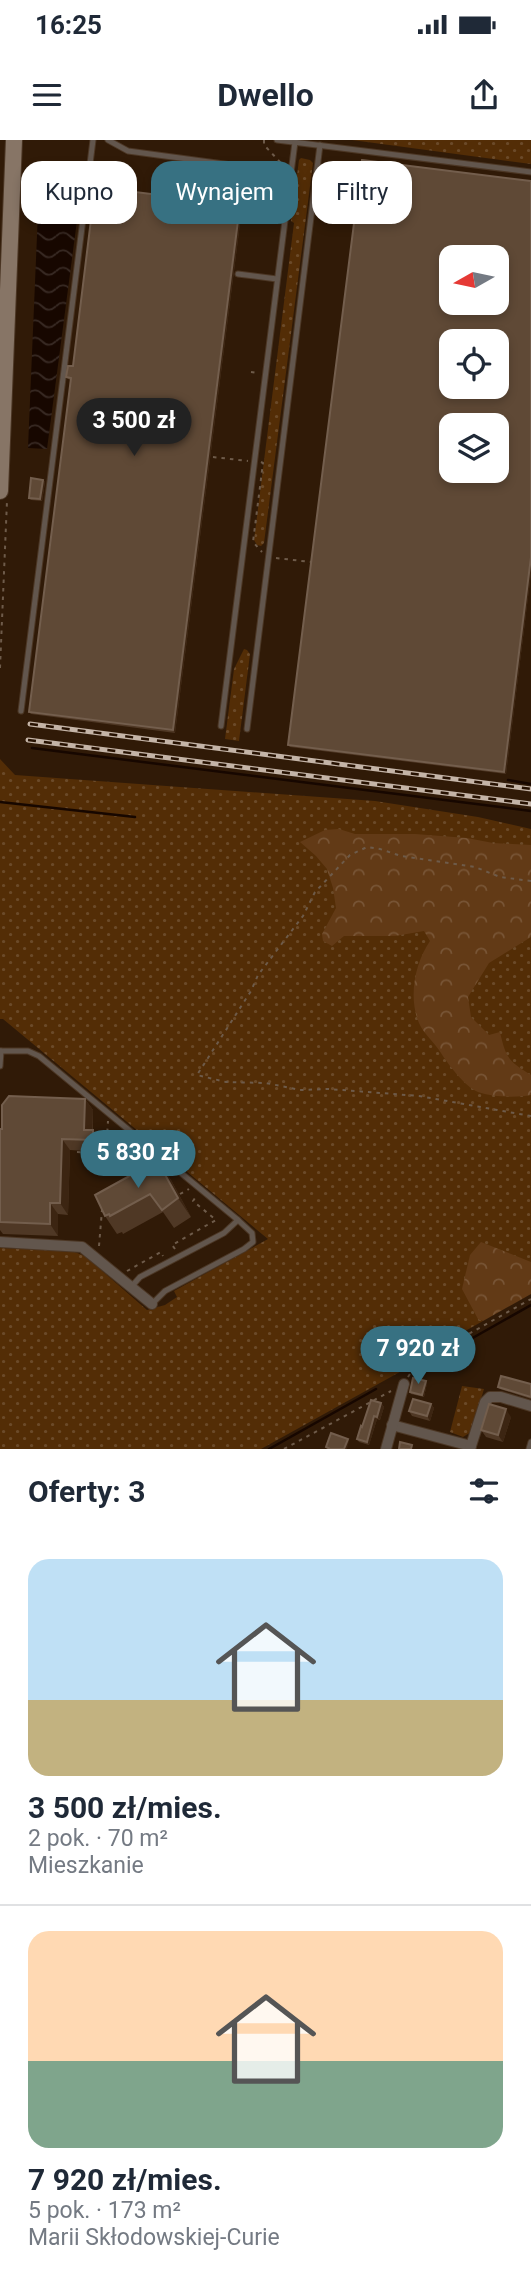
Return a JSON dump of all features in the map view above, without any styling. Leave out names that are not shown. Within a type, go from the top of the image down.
[{"type":"street","points":[[0,491],[6,199],[14,140]]},
{"type":"street","points":[[0,1242],[77,1245],[152,1304]]},
{"type":"street","points":[[386,1449],[404,1384]]},
{"type":"street","points":[[392,1425],[471,1448],[485,1402],[490,1397],[501,1397],[531,1406]]},
{"type":"lane","points":[[21,711],[93,140]]},
{"type":"lane","points":[[108,140],[128,151],[202,161]]},
{"type":"lane","points":[[277,140],[531,172]]},
{"type":"lane","points":[[293,161],[295,142]]},
{"type":"lane","points":[[247,729],[320,145]]},
{"type":"lane","points":[[221,726],[285,224]]},
{"type":"lane","points":[[238,274],[278,279]]},
{"type":"lane","points":[[0,1066],[0,1051],[34,1053],[252,1233],[253,1242],[244,1249],[165,1291],[152,1304]]},
{"type":"lane","points":[[130,1287],[140,1278],[224,1233],[238,1220]]},
{"type":"lane","points":[[529,1449],[531,1442]]},
{"type":"path","points":[[362,161],[363,151]]},
{"type":"path","points":[[531,881],[500,877],[475,867],[401,856],[367,847],[350,855],[315,892],[303,916],[258,975],[251,991],[197,1075],[226,1082],[266,1083],[300,1090],[329,1089],[419,1096],[531,1116]]},
{"type":"path","points":[[77,1152],[106,1154],[108,1112]]},
{"type":"path","points":[[123,1273],[161,1252],[164,1256],[176,1251],[172,1245],[216,1220],[193,1201],[198,1195],[190,1189],[180,1194]]},
{"type":"path","points":[[98,1252],[101,1211],[105,1203]]},
{"type":"path","points":[[284,1449],[404,1384],[417,1363],[531,1299]]},
{"type":"shaded area","points":[[352,140],[531,140],[531,164]]},
{"type":"shaded area","points":[[299,160],[310,160],[312,171],[264,543],[261,546],[254,540],[294,224],[298,224]]},
{"type":"shaded area","points":[[244,649],[250,654],[239,741],[225,739],[234,669]]},
{"type":"shaded area","points":[[0,759],[15,775],[375,801],[478,817],[531,829],[531,1289],[479,1319],[483,1321],[417,1358],[407,1368],[261,1449],[0,1449],[0,1248],[72,1251],[85,1256],[147,1310],[165,1305],[177,1297],[174,1291],[268,1239],[0,1019]]},
{"type":"shaded area","points":[[462,1386],[484,1389],[471,1432],[463,1437],[450,1432]]},
{"type":"green space","points":[[339,829],[355,834],[415,834],[531,845],[531,937],[489,963],[468,997],[471,1017],[489,1035],[500,1032],[510,1058],[531,1075],[531,1095],[497,1096],[473,1089],[457,1075],[423,1030],[416,1013],[414,991],[420,959],[430,941],[424,931],[395,936],[344,936],[332,946],[323,941],[322,934],[336,908],[333,888],[327,869],[300,842],[325,830]]},
{"type":"green space","points":[[481,1242],[531,1262],[531,1294],[483,1321],[478,1319],[462,1289],[470,1255]]},
{"type":"water","points":[[37,224],[77,224],[47,449],[28,448]]},
{"type":"building","points":[[412,166],[531,181],[531,557],[504,772],[288,745],[354,224],[412,224]]},
{"type":"building","points":[[137,192],[151,194],[151,224],[238,224],[173,730],[29,712],[71,378],[66,377],[68,366],[73,366],[90,224],[137,224]]},
{"type":"building","points":[[31,478],[43,480],[40,499],[29,498]]},
{"type":"building","points":[[9,1096],[85,1099],[84,1130],[93,1130],[93,1140],[62,1139],[60,1203],[50,1203],[50,1224],[0,1222],[0,1129],[2,1105]]},
{"type":"building","points":[[158,1162],[178,1198],[162,1210],[150,1194],[110,1216],[105,1216],[95,1195]]},
{"type":"building","points":[[501,1376],[531,1384],[531,1397],[498,1387]]},
{"type":"building","points":[[413,1378],[426,1381],[422,1395],[410,1392]]},
{"type":"building","points":[[413,1399],[431,1404],[427,1416],[409,1411]]},
{"type":"building","points":[[371,1400],[381,1403],[377,1417],[374,1416],[367,1442],[357,1439]]},
{"type":"building","points":[[489,1404],[506,1409],[498,1435],[481,1430]]},
{"type":"building","points":[[331,1433],[348,1439],[344,1449],[326,1447]]},
{"type":"building","points":[[400,1442],[412,1445],[411,1449],[399,1449]]},
{"type":"waterway","points":[[32,748],[531,811]]},
{"type":"waterway","points":[[508,780],[531,784]]},
{"type":"waterway","points":[[0,802],[135,817]]},
{"type":"waterway","points":[[423,1366],[531,1305]]},
{"type":"waterway","points":[[269,1449],[376,1389]]},
{"type":"railway","points":[[30,724],[531,789]]},
{"type":"railway","points":[[28,740],[531,804]]}]
